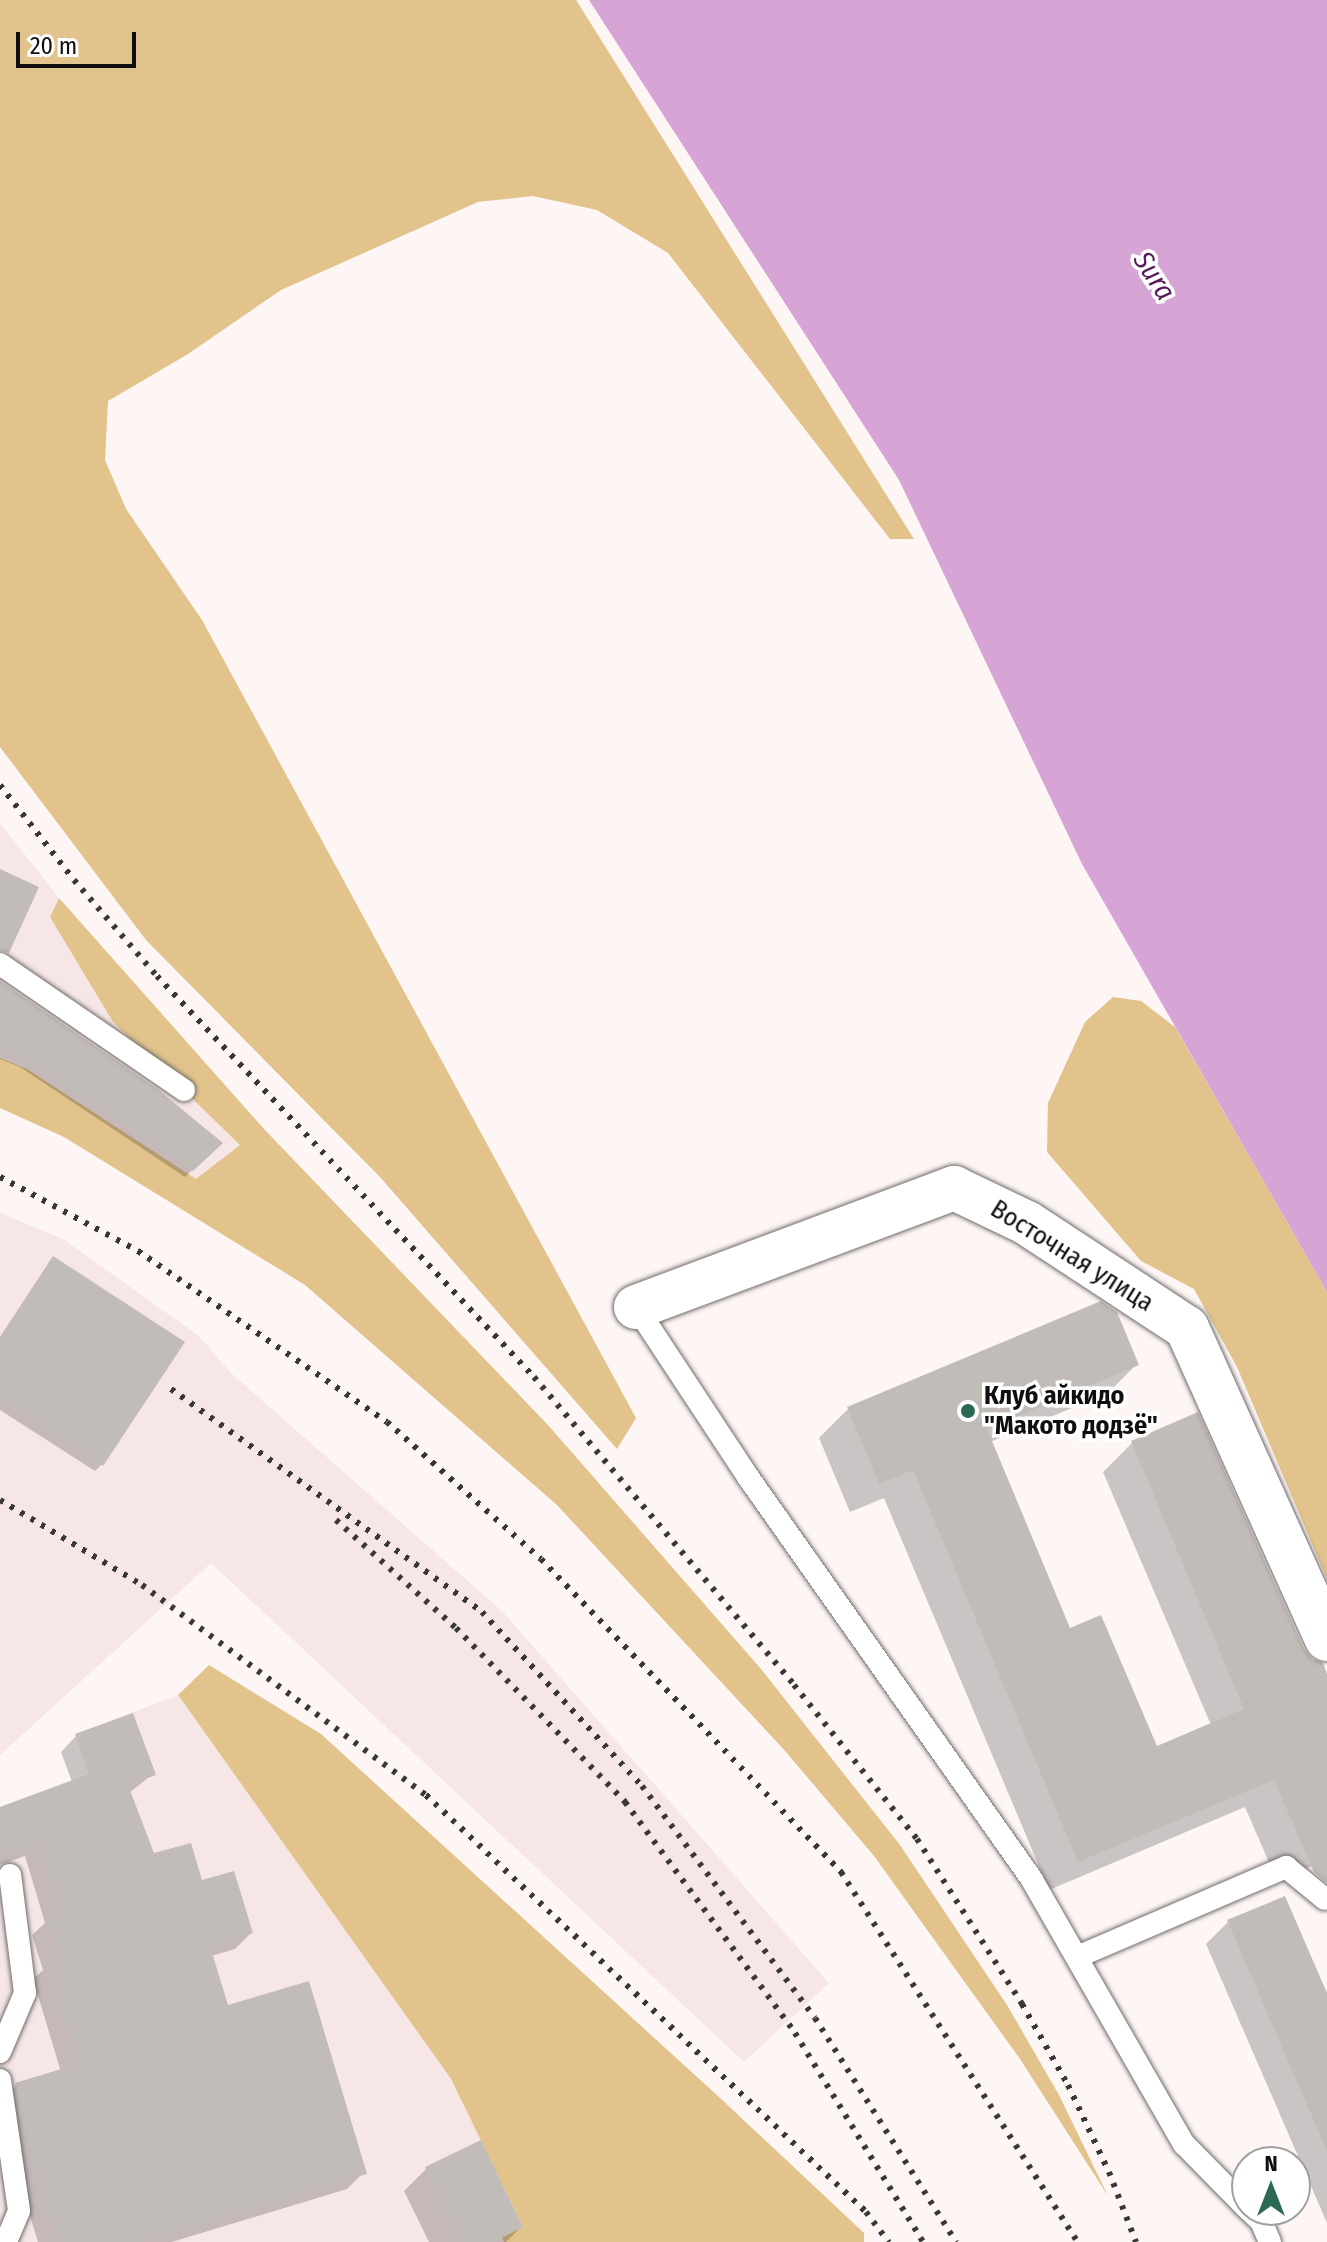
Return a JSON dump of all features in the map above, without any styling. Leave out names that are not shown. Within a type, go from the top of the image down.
[{"type":"street","name":"Восточная улица","points":[[636,1307],[954,1188],[1027,1223],[1187,1328],[1327,1639]]},
{"type":"lane","points":[[0,964],[184,1090]]},
{"type":"lane","points":[[636,1307],[748,1477],[1032,1880],[1184,2144],[1231,2192]]},
{"type":"lane","points":[[1077,1957],[1286,1867],[1326,1900]]},
{"type":"lane","points":[[0,2052],[25,1993],[10,1875]]},
{"type":"lane","points":[[0,2080],[19,2211],[6,2242]]},
{"type":"shaded area","points":[[0,0],[576,0],[914,539],[890,539],[668,253],[597,210],[533,196],[478,202],[281,290],[188,354],[108,401],[105,460],[126,509],[202,620],[636,1418],[617,1449],[380,1177],[146,940],[0,747]]},
{"type":"shaded area","points":[[0,823],[59,898],[50,917],[113,1022],[240,1145],[196,1180],[27,1069],[0,1058]]},
{"type":"shaded area","points":[[59,898],[264,1129],[548,1425],[761,1669],[900,1845],[1007,2005],[1059,2095],[1108,2196],[1020,2059],[874,1856],[786,1752],[557,1505],[305,1285],[64,1137],[0,1108],[0,1058],[27,1069],[196,1179],[240,1145],[113,1022],[50,917]]},
{"type":"shaded area","points":[[1113,997],[1141,1001],[1175,1027],[1327,1292],[1327,1579],[1237,1367],[1194,1289],[1141,1261],[1047,1152],[1048,1103],[1085,1022]]},
{"type":"shaded area","points":[[0,1213],[63,1239],[199,1336],[231,1373],[503,1612],[829,1983],[744,2062],[211,1563],[0,1755]]},
{"type":"shaded area","points":[[209,1665],[321,1734],[719,2097],[864,2233],[864,2242],[504,2242],[502,2237],[523,2227],[451,2079],[178,1695]]},
{"type":"shaded area","points":[[178,1695],[451,2079],[523,2227],[503,2237],[504,2242],[0,2242],[0,1807],[89,1774],[75,1734]]},
{"type":"water","name":"Sura","points":[[589,0],[1327,0],[1327,1292],[1082,864],[899,480]]},
{"type":"building","points":[[0,869],[39,887],[9,953],[0,950]]},
{"type":"building","points":[[0,981],[156,1088],[223,1143],[193,1171],[27,1061],[0,1050]]},
{"type":"building","points":[[53,1256],[185,1342],[103,1466],[0,1398],[0,1337]]},
{"type":"building","points":[[1101,1301],[1117,1312],[1139,1365],[987,1429],[1070,1628],[1101,1615],[1157,1746],[1244,1709],[1131,1441],[1198,1412],[1304,1649],[1312,1659],[1323,1663],[1327,1674],[1327,1883],[1314,1872],[1274,1780],[1078,1862],[913,1470],[879,1484],[847,1407]]},
{"type":"building","points":[[133,1713],[156,1775],[128,1785],[154,1853],[191,1843],[202,1880],[234,1871],[253,1933],[210,1946],[228,2005],[309,1981],[367,2174],[140,2242],[58,2242],[19,2114],[15,2083],[78,2064],[48,1962],[59,1959],[47,1918],[62,1913],[40,1842],[0,1857],[0,1807],[89,1774],[75,1734]]},
{"type":"building","points":[[1285,1896],[1327,1993],[1327,2151],[1227,1920]]},
{"type":"building","points":[[481,2140],[523,2227],[493,2242],[462,2242],[425,2167]]},
{"type":"railway","points":[[0,785],[74,880],[157,976],[534,1377],[794,1685],[917,1839],[1022,2004],[1068,2085],[1109,2172],[1136,2242]]},
{"type":"railway","points":[[0,1177],[138,1251],[387,1422],[541,1559],[841,1872],[1078,2242]]},
{"type":"railway","points":[[171,1389],[482,1612],[642,1786],[815,2018],[956,2242]]},
{"type":"railway","points":[[0,1500],[142,1585],[426,1795],[866,2212],[889,2242]]},
{"type":"railway","points":[[336,1520],[456,1628],[625,1802],[795,2033],[923,2242]]},
{"type":"place","name":"Клуб айкидо \"Макото додзё\"","points":[[968,1411]]}]
